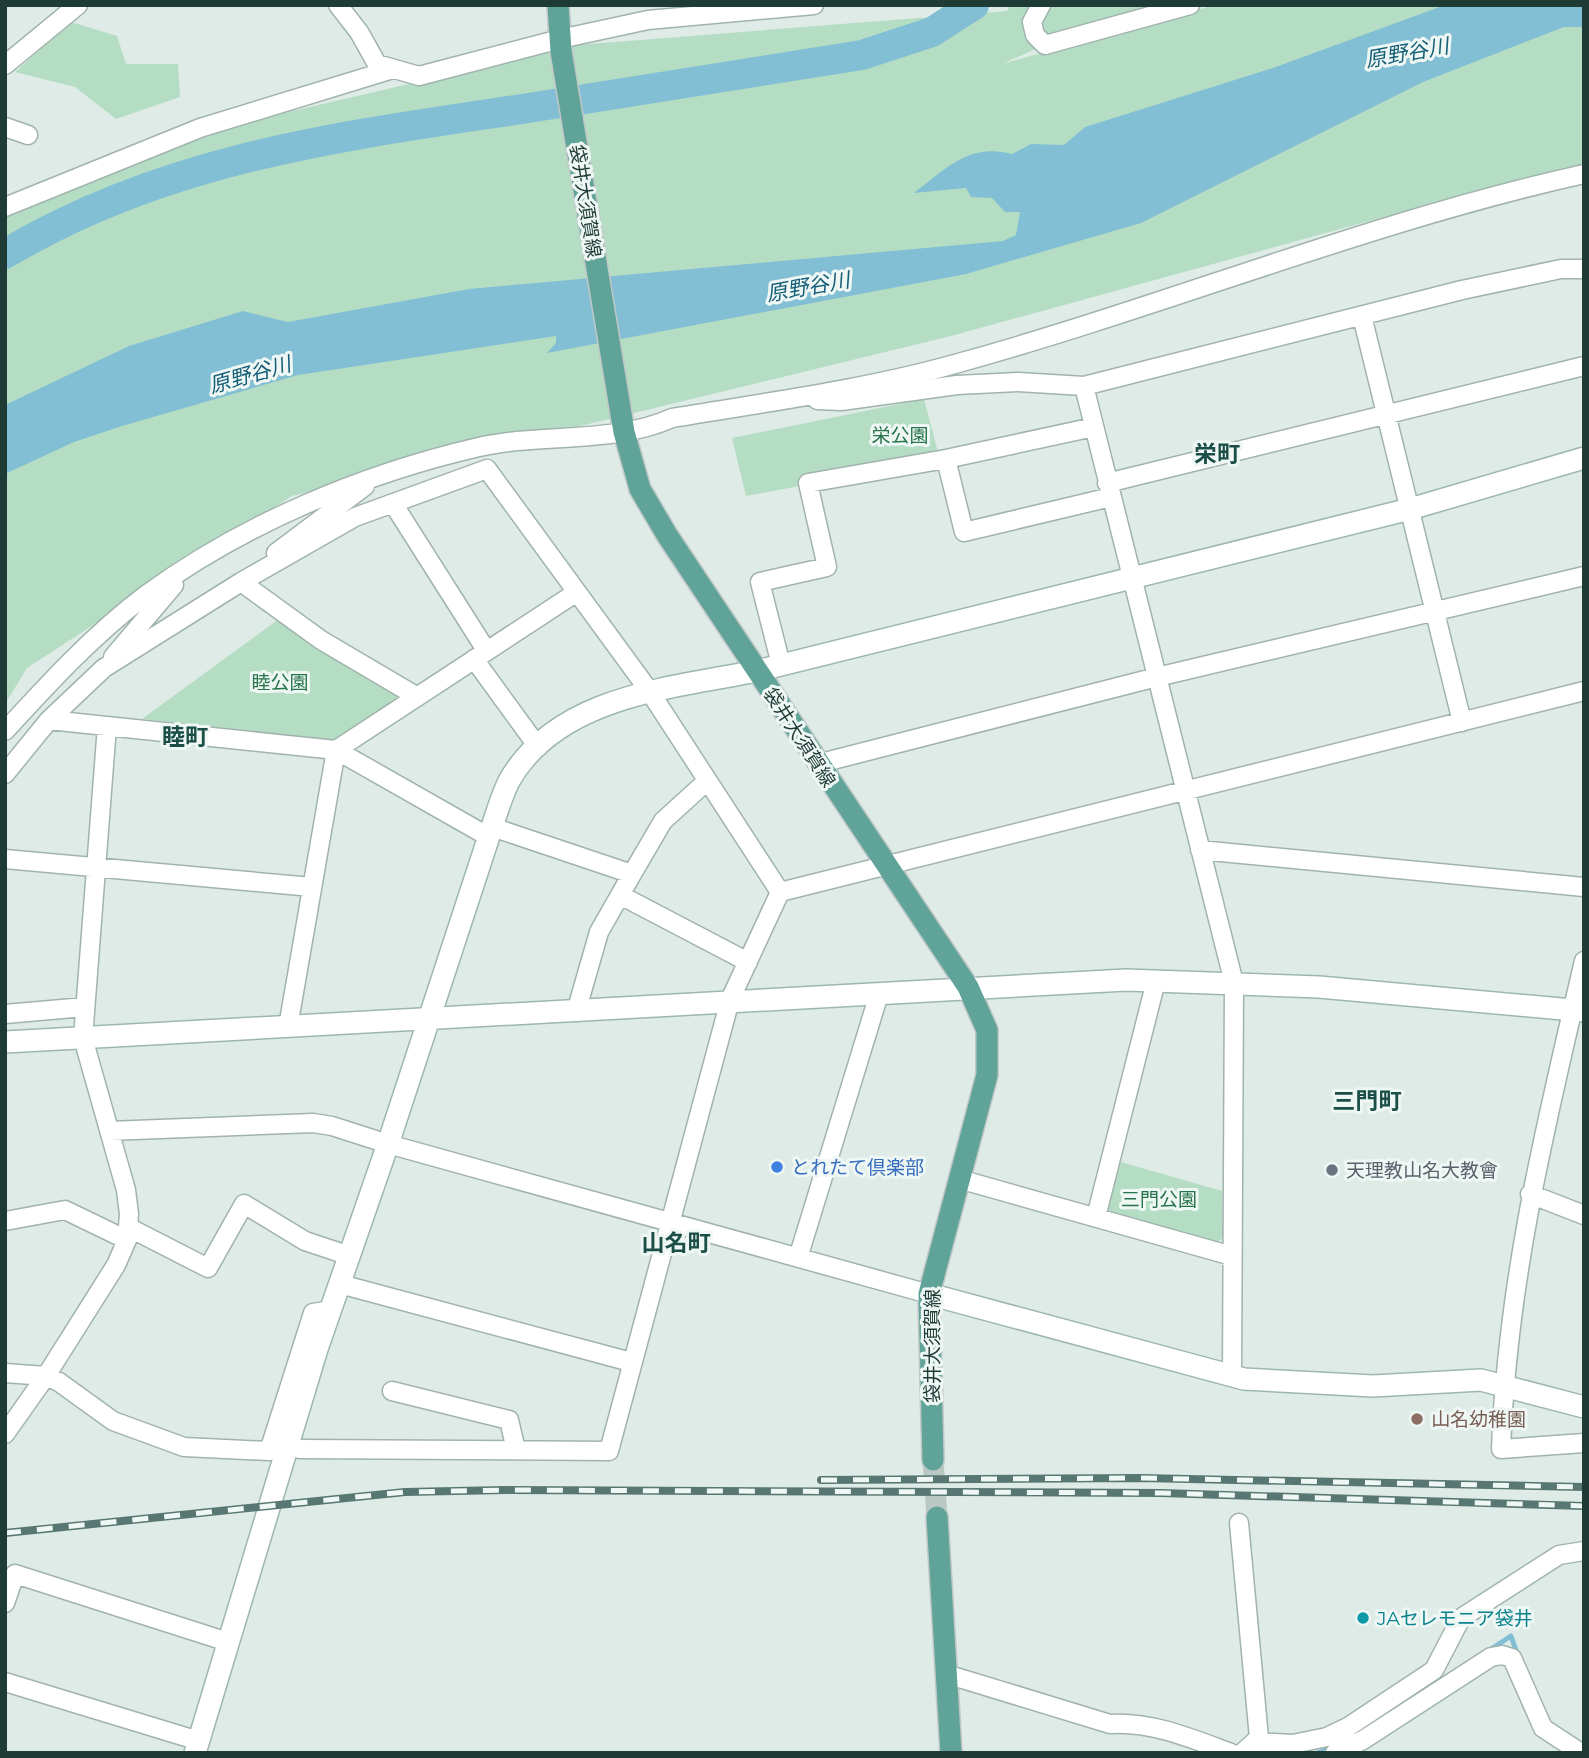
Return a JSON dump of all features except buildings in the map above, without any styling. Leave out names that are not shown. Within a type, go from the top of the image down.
[{"type":"main road","name":"袋井大須賀線","points":[[558,5],[560,45],[624,432],[640,489],[817,764],[968,987],[987,1030],[987,1075],[929,1294],[933,1460]]},
{"type":"main road","points":[[937,1517],[951,1753]]},
{"type":"street","points":[[5,65],[78,5]]},
{"type":"street","points":[[338,5],[359,32],[377,64],[419,76],[560,45],[648,20],[814,5]]},
{"type":"street","points":[[1041,5],[1032,22],[1035,35],[1045,45],[1190,5]]},
{"type":"street","points":[[5,207],[200,128],[393,69]]},
{"type":"street","points":[[5,127],[28,135]]},
{"type":"street","points":[[5,731],[101,632],[146,595],[193,564],[266,524],[341,489],[481,447],[543,437],[624,432],[654,426],[672,418],[792,398],[959,363],[1427,212],[1584,174]]},
{"type":"street","points":[[792,398],[841,401],[957,385],[1006,382],[1084,386],[1561,269],[1584,269]]},
{"type":"street","points":[[1362,316],[1462,722]]},
{"type":"street","points":[[946,459],[964,532],[1385,414],[1584,366]]},
{"type":"street","points":[[1084,386],[1234,983],[1232,1376]]},
{"type":"street","points":[[781,665],[760,582],[827,567],[808,483],[946,459],[1094,426]]},
{"type":"street","points":[[5,1682],[197,1747],[331,1310],[490,832],[509,781],[538,747],[562,726],[593,710],[650,692],[757,671],[1130,576],[1410,509],[1584,458]]},
{"type":"street","points":[[104,668],[241,582],[355,517],[394,505],[486,468],[650,692],[780,892]]},
{"type":"street","points":[[241,582],[294,538],[378,476]]},
{"type":"street","points":[[394,505],[480,655],[538,747]]},
{"type":"street","points":[[5,774],[49,720],[104,668],[193,564]]},
{"type":"street","points":[[817,764],[1157,677],[1584,576]]},
{"type":"street","points":[[241,582],[321,640],[416,696]]},
{"type":"street","points":[[288,1027],[336,750],[577,592]]},
{"type":"street","points":[[780,892],[1185,793],[1584,691]]},
{"type":"street","points":[[49,720],[336,750],[490,832],[632,874]]},
{"type":"street","points":[[5,1434],[99,1296],[128,1233],[126,1190],[83,1038],[107,726]]},
{"type":"street","points":[[576,1012],[599,932],[663,821],[707,781]]},
{"type":"street","points":[[1200,850],[1584,887]]},
{"type":"street","points":[[5,859],[312,887]]},
{"type":"street","points":[[299,1449],[609,1451],[730,1000],[780,892]]},
{"type":"street","points":[[620,895],[748,962]]},
{"type":"street","points":[[1584,961],[1578,1010],[1530,1194],[1503,1383],[1500,1449],[1584,1443]]},
{"type":"street","points":[[1096,1217],[1156,981]]},
{"type":"street","points":[[5,1042],[576,1012],[730,1000],[879,994],[968,987],[1156,981],[1319,986],[1578,1010]]},
{"type":"street","points":[[798,1258],[879,994]]},
{"type":"street","points":[[5,1014],[85,1007]]},
{"type":"street","points":[[109,1131],[313,1123],[332,1126],[669,1223],[1232,1376],[1373,1386],[1481,1380],[1503,1383],[1583,1404]]},
{"type":"street","points":[[959,1179],[1232,1256]]},
{"type":"street","points":[[1530,1194],[1584,1215]]},
{"type":"street","points":[[5,1221],[65,1210],[128,1233],[208,1268],[244,1204],[305,1241],[350,1256]]},
{"type":"street","points":[[340,1284],[631,1362]]},
{"type":"street","points":[[5,1373],[46,1376],[59,1382],[113,1422],[184,1447],[269,1451],[313,1313],[331,1310]]},
{"type":"street","points":[[392,1391],[509,1420],[516,1450]]},
{"type":"street","points":[[1240,1522],[1259,1738],[1248,1747]]},
{"type":"street","points":[[1248,1747],[1293,1744],[1327,1737],[1348,1727],[1434,1670],[1461,1618],[1559,1555],[1584,1551]]},
{"type":"street","points":[[5,1603],[15,1574],[228,1642]]},
{"type":"street","points":[[1335,1753],[1363,1740],[1491,1657],[1502,1655],[1512,1658],[1543,1728],[1581,1753]]},
{"type":"street","points":[[946,1674],[1110,1724],[1128,1723],[1186,1736],[1231,1753]]},
{"type":"green space","points":[[1010,5],[1169,5],[1100,20],[1002,64],[1215,5],[1584,5],[1584,166],[1566,167],[951,336],[292,496],[27,668],[5,704],[5,216],[98,173],[267,117],[577,45],[1007,11]]},
{"type":"green space","points":[[71,22],[117,36],[126,64],[178,64],[180,97],[116,119],[75,87],[15,72]]},
{"type":"green space","name":"栄公園","points":[[924,399],[940,460],[746,496],[732,438]]},
{"type":"green space","name":"睦公園","points":[[279,619],[398,691],[398,698],[338,740],[142,719]]},
{"type":"green space","name":"三門公園","points":[[1121,1162],[1222,1191],[1223,1238],[1217,1242],[1109,1211],[1107,1206]]},
{"type":"water","points":[[1445,5],[1584,5],[1584,27],[1564,27],[1423,82],[1141,223],[966,274],[547,353],[556,343],[556,336],[298,375],[74,442],[5,474],[5,405],[129,346],[243,311],[288,322],[469,289],[1003,241],[1016,235],[1020,212],[1005,212],[992,198],[971,197],[966,188],[914,193],[948,167],[971,155],[997,151],[1012,154],[1031,144],[1064,145],[1085,127],[1273,68]]},
{"type":"waterway","name":"原野谷川","points":[[5,254],[66,221],[128,195],[191,173],[256,156],[321,141],[862,55],[932,32],[974,5]]},
{"type":"waterway","points":[[1488,1651],[1511,1636],[1518,1656]]},
{"type":"waterway","points":[[1317,1753],[1334,1747]]},
{"type":"tunnel","points":[[933,1460],[937,1517]]},
{"type":"railway","points":[[821,1480],[1141,1478],[1584,1487]]},
{"type":"railway","points":[[5,1533],[405,1492],[506,1490],[1161,1493],[1584,1506]]},
{"type":"place","name":"とれたて倶楽部","points":[[777,1167]]},
{"type":"place","name":"天理教山名大教會","points":[[1332,1170]]},
{"type":"place","name":"山名幼稚園","points":[[1417,1419]]},
{"type":"place","name":"JAセレモニア袋井","points":[[1363,1618]]},
{"type":"district","name":"栄町","points":[[1217,454]]},
{"type":"district","name":"睦町","points":[[185,737]]},
{"type":"district","name":"三門町","points":[[1367,1101]]},
{"type":"district","name":"山名町","points":[[676,1243]]}]
